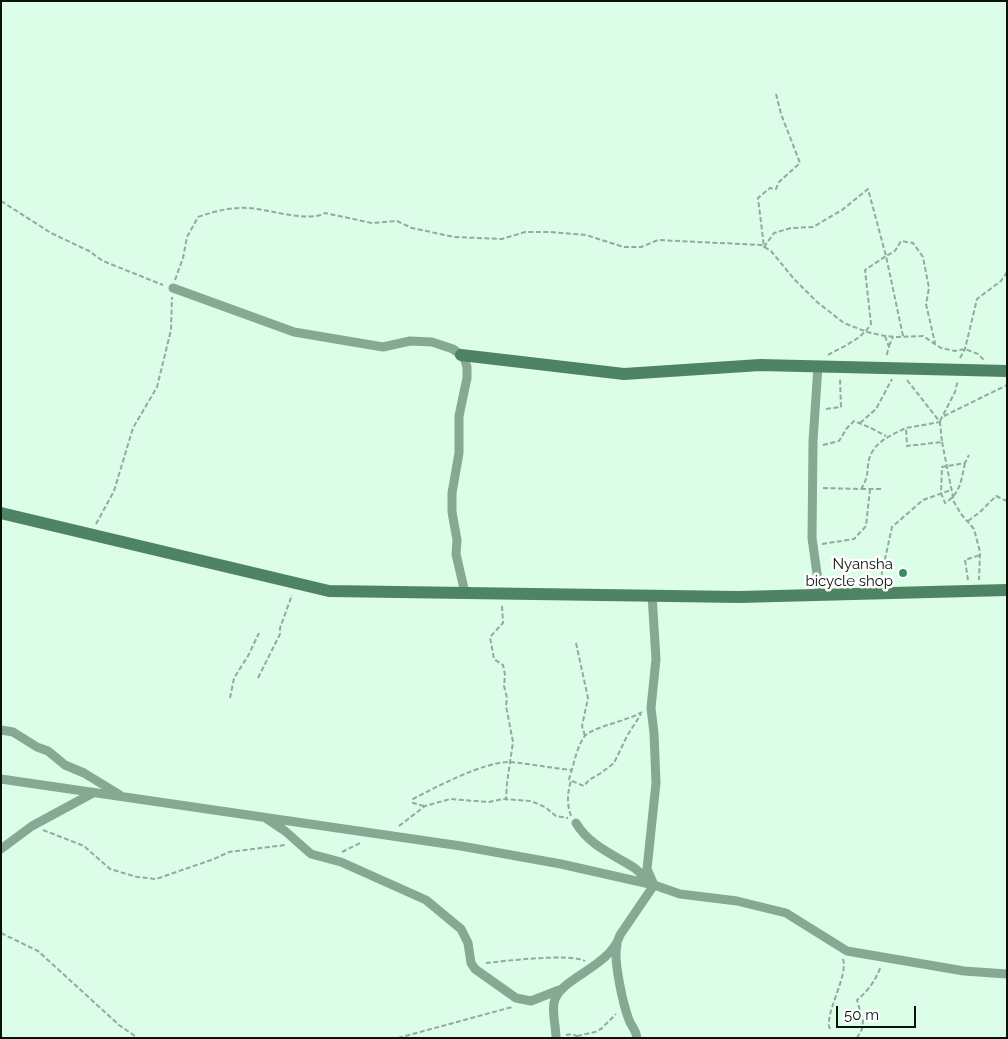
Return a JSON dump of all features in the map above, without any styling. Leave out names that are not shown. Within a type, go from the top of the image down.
[{"type":"street","points":[[172,288],[294,332],[383,347],[410,341],[432,342],[453,350],[464,357],[467,367],[467,378],[459,416],[460,448],[452,493],[452,512],[458,540],[456,554],[465,592]]},
{"type":"street","points":[[461,355],[624,374],[760,365],[1002,371]]},
{"type":"street","points":[[818,366],[812,488],[813,545],[820,595]]},
{"type":"street","points":[[1,513],[330,591],[746,597],[1007,590]]},
{"type":"street","points":[[652,595],[656,659],[650,708],[655,748],[656,783],[647,870],[654,885]]},
{"type":"street","points":[[1,730],[13,732],[37,747],[48,751],[65,766],[84,773],[124,798]]},
{"type":"street","points":[[1,779],[470,848],[561,864],[654,885],[680,894],[737,901],[786,913],[847,951],[964,971],[1007,974]]},
{"type":"street","points":[[1,850],[32,826],[93,793]]},
{"type":"street","points":[[266,818],[311,854],[341,862],[426,900],[461,929],[468,943],[471,962],[475,969],[516,998],[531,1001],[560,990],[606,958],[617,944]]},
{"type":"street","points":[[576,823],[590,841],[635,869],[654,885]]},
{"type":"street","points":[[637,1038],[636,1030],[630,1022],[626,1011],[616,952],[620,935],[654,885]]},
{"type":"street","points":[[556,1038],[554,1003],[560,990]]},
{"type":"path","points":[[764,247],[758,198],[770,188],[776,189],[779,182],[800,163],[781,114],[776,94]]},
{"type":"path","points":[[764,247],[774,233],[791,228],[813,227],[842,210],[868,189],[886,256],[903,336]]},
{"type":"path","points":[[1,201],[51,233],[89,251],[103,260],[172,288]]},
{"type":"path","points":[[95,536],[96,521],[114,490],[133,428],[158,387],[171,330],[172,288],[183,258],[187,237],[198,217],[216,211],[234,208],[263,209],[274,213],[319,217],[325,213],[372,223],[397,221],[412,228],[454,237],[502,239],[525,232],[550,232],[586,235],[624,247],[641,247],[658,240],[761,245],[770,251],[817,302],[844,323],[866,332],[885,336],[923,336],[941,348],[955,351],[965,349],[978,354],[1002,371]]},
{"type":"path","points":[[818,366],[828,354],[842,348],[866,332],[871,324],[865,270],[895,251],[901,241],[913,243],[923,257],[929,288],[926,304],[935,344]]},
{"type":"path","points":[[974,591],[980,555],[974,529],[954,502],[940,422],[955,392],[960,370],[960,358],[965,349],[977,299],[1002,281],[1007,272]]},
{"type":"path","points":[[885,336],[888,346]]},
{"type":"path","points":[[893,336],[885,355],[893,368],[940,422]]},
{"type":"path","points":[[815,410],[840,407],[841,385],[837,367]]},
{"type":"path","points":[[860,424],[876,409],[893,368]]},
{"type":"path","points":[[942,416],[1007,385]]},
{"type":"path","points":[[813,448],[840,441],[847,428],[854,421],[886,436]]},
{"type":"path","points":[[861,489],[867,480],[871,454],[886,436],[906,428],[940,422]]},
{"type":"path","points":[[906,428],[907,446],[942,442]]},
{"type":"path","points":[[966,463],[942,467],[942,493],[945,503],[953,498],[959,490],[969,455]]},
{"type":"path","points":[[812,488],[882,489]]},
{"type":"path","points":[[813,545],[854,539],[866,526],[870,489]]},
{"type":"path","points":[[878,593],[892,527],[923,500],[951,490]]},
{"type":"path","points":[[968,521],[996,496],[1007,501]]},
{"type":"path","points":[[974,591],[965,560],[980,555]]},
{"type":"path","points":[[258,678],[280,634],[280,628],[296,583]]},
{"type":"path","points":[[505,593],[501,609],[503,622],[490,637],[494,659],[503,665],[505,675],[504,686],[507,698],[506,706],[513,742],[506,799]]},
{"type":"path","points":[[230,698],[234,678],[248,656],[259,633]]},
{"type":"path","points":[[576,643],[588,698],[582,726],[584,736],[569,779],[571,781],[568,791],[570,815],[576,823]]},
{"type":"path","points":[[571,781],[584,786],[589,780],[614,763],[627,736],[642,712],[633,718],[584,736]]},
{"type":"path","points":[[425,806],[413,803],[413,799],[465,774],[492,765],[511,762],[572,770]]},
{"type":"path","points":[[326,858],[399,826],[425,806],[450,799],[489,802],[506,799],[531,800],[545,807],[556,816],[564,816],[576,823]]},
{"type":"path","points":[[32,826],[84,846],[110,870],[137,877],[156,879],[229,852],[299,843]]},
{"type":"path","points":[[1,933],[38,951],[119,1025],[138,1038]]},
{"type":"path","points":[[830,1029],[829,1021],[844,970],[844,963],[835,944]]},
{"type":"path","points":[[857,1038],[863,1025],[857,1000],[866,993],[878,975],[885,957]]},
{"type":"path","points":[[471,962],[486,964],[516,960],[581,958],[595,966]]},
{"type":"path","points":[[398,1038],[531,1001]]},
{"type":"path","points":[[577,1036],[595,1032],[611,1021],[617,1013],[626,1011]]},
{"type":"place","name":"Nyansha bicycle shop","points":[[903,573]]}]
